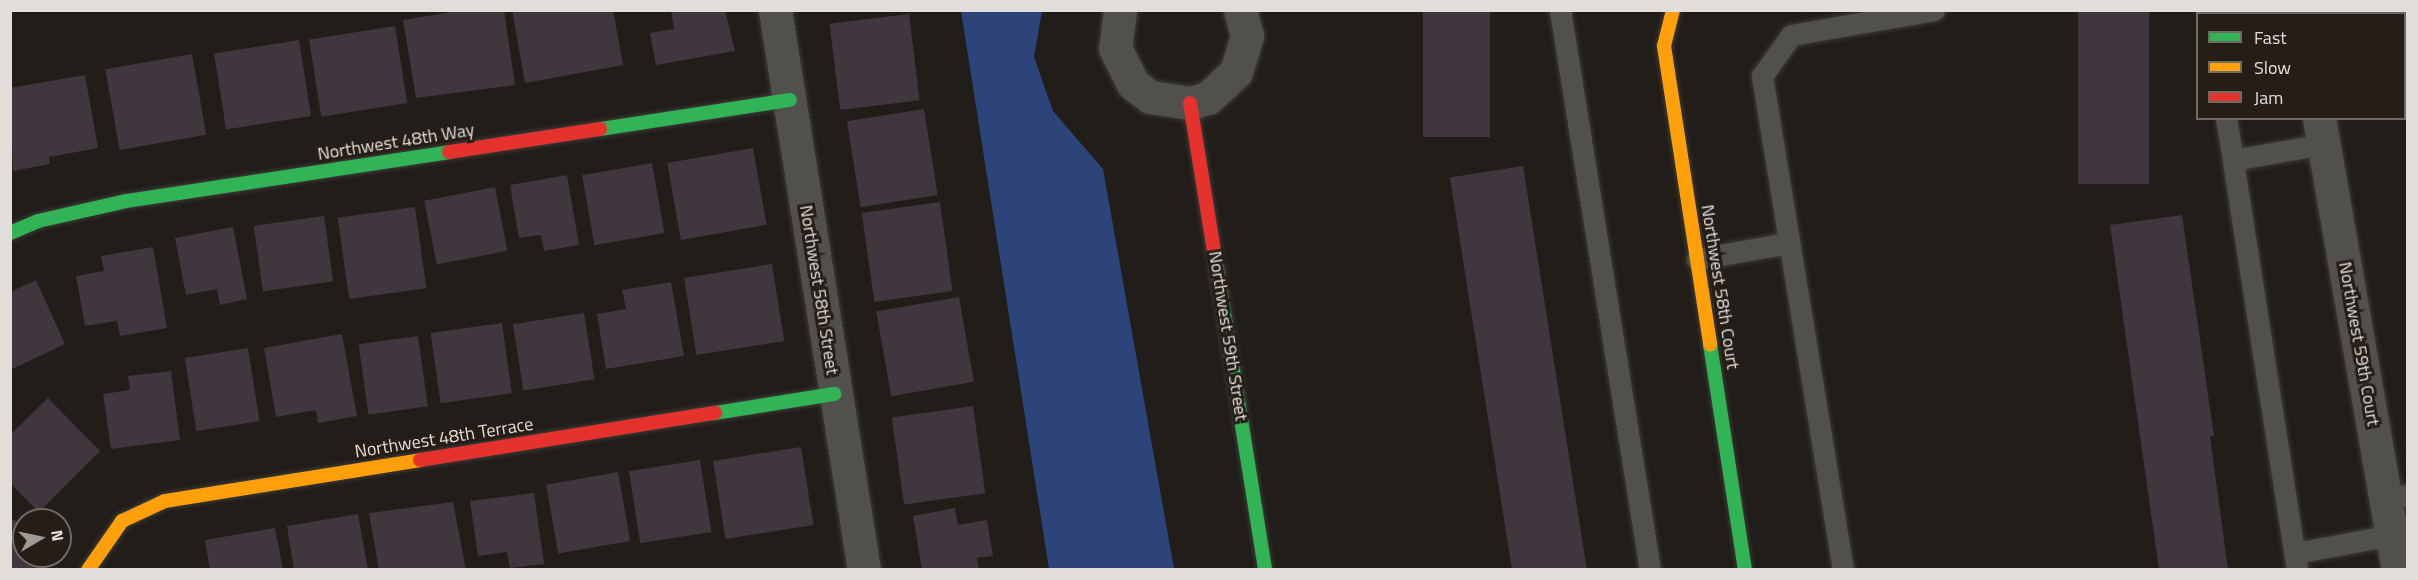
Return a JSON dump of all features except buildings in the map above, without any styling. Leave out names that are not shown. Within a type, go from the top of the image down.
[{"type":"street","name":"Northwest 58th Street","points":[[775,10],[834,394],[864,570]]},
{"type":"street","points":[[1120,10],[1115,48],[1133,84],[1159,100],[1190,103],[1208,98],[1236,72],[1246,36],[1240,10]]},
{"type":"street","name":"Northwest 58th Court","points":[[1673,10],[1664,46],[1745,570]]},
{"type":"street","name":"Northwest 48th Way","points":[[10,233],[38,221],[126,201],[790,100]]},
{"type":"street","name":"Northwest 59th Street","points":[[1190,103],[1265,570]]},
{"type":"street","name":"Northwest 59th Court","points":[[2322,131],[2396,497],[2392,535],[2398,570]]},
{"type":"street","name":"Northwest 48th Terrace","points":[[88,570],[122,521],[165,501],[834,394]]},
{"type":"lane","points":[[1560,10],[1650,570]]},
{"type":"lane","points":[[1843,570],[1762,76],[1791,35],[1934,10]]},
{"type":"lane","points":[[2226,120],[2296,561],[2392,535]]},
{"type":"lane","points":[[2233,160],[2322,131]]},
{"type":"lane","points":[[1697,259],[1788,243]]},
{"type":"water","points":[[961,11],[1042,11],[1034,57],[1053,111],[1103,169],[1174,569],[1049,569]]},
{"type":"traffic: fast","points":[[600,129],[790,100]]},
{"type":"traffic: fast","points":[[10,233],[38,221],[126,201],[449,152]]},
{"type":"traffic: fast","points":[[1216,263],[1265,570]]},
{"type":"traffic: fast","points":[[1710,344],[1745,570]]},
{"type":"traffic: fast","points":[[715,413],[834,394]]},
{"type":"traffic: slow","points":[[1673,10],[1664,46],[1710,344]]},
{"type":"traffic: slow","points":[[88,570],[122,521],[165,501],[420,460]]},
{"type":"traffic: jam","points":[[1190,103],[1216,263]]},
{"type":"traffic: jam","points":[[449,152],[600,129]]},
{"type":"traffic: jam","points":[[420,460],[715,413]]}]
